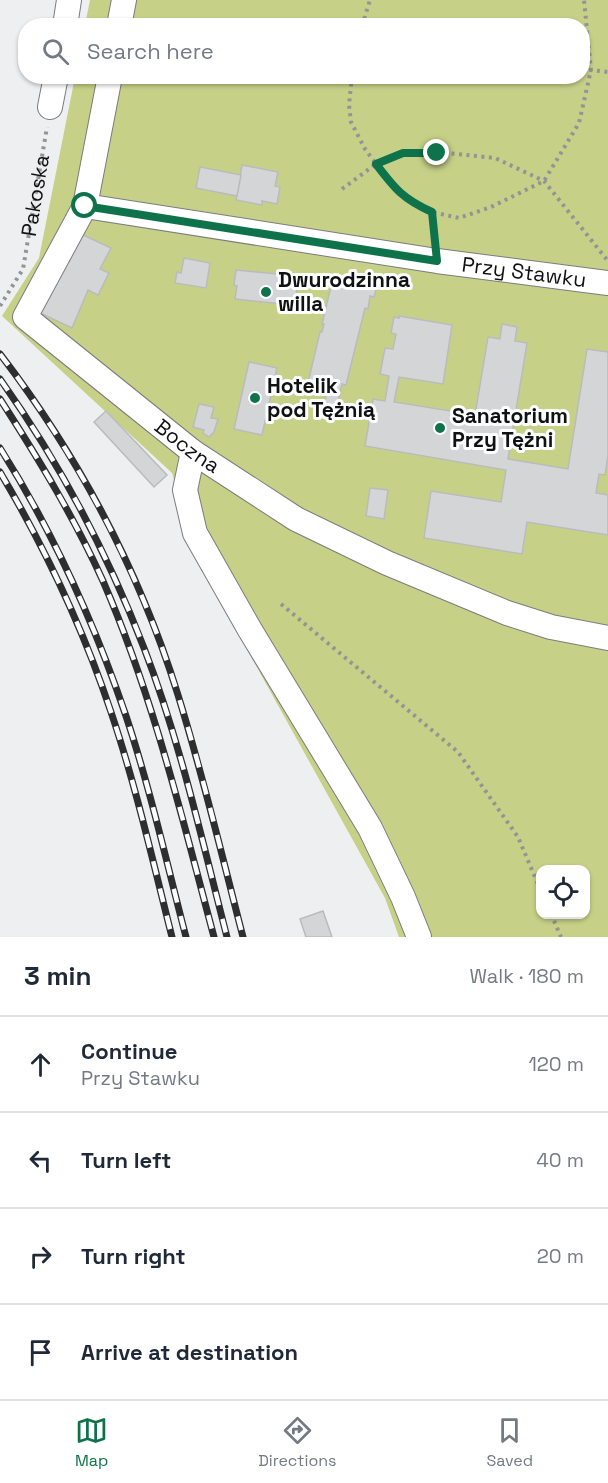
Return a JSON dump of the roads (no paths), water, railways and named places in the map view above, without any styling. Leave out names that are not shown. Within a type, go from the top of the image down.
[{"type":"street","points":[[66,18],[69,0]]},
{"type":"street","points":[[121,18],[124,0]]},
{"type":"street","points":[[50,107],[54,84]]},
{"type":"street","name":"Boczna","points":[[108,84],[85,206],[25,316],[193,452],[296,519],[453,591],[507,613],[551,627],[608,638]]},
{"type":"street","name":"Przy Stawku","points":[[85,206],[437,261],[608,283]]},
{"type":"street","points":[[193,452],[185,490],[195,533],[250,630],[374,827],[419,937]]},
{"type":"railway","points":[[0,354],[81,474],[126,560],[145,604],[163,649],[187,725],[243,937]]},
{"type":"railway","points":[[0,379],[62,475],[98,543],[130,612],[169,719],[227,937]]},
{"type":"railway","points":[[0,399],[68,511],[92,557],[121,624],[152,713],[214,937]]},
{"type":"railway","points":[[0,448],[55,545],[114,681],[143,771],[186,937]]},
{"type":"railway","points":[[0,472],[62,589],[100,681],[144,824],[172,937]]},
{"type":"place","name":"Dwurodzinna willa","points":[[266,292]]},
{"type":"place","name":"Hotelik pod Tężnią","points":[[255,398]]},
{"type":"place","name":"Sanatorium Przy Tężni","points":[[440,428]]}]
